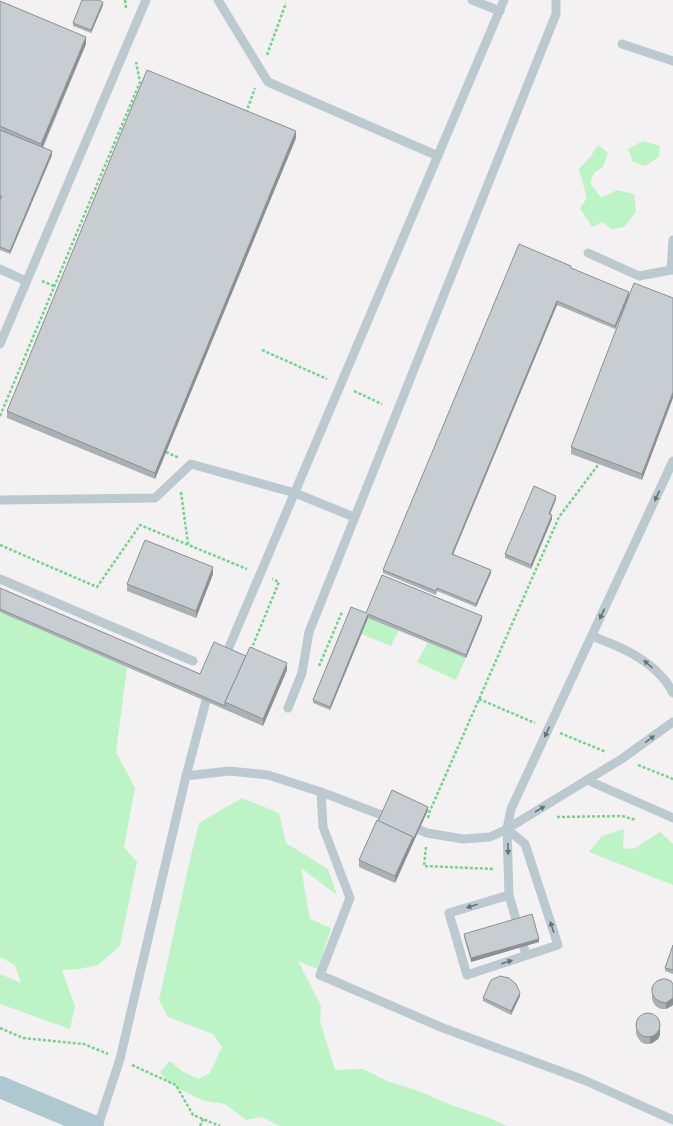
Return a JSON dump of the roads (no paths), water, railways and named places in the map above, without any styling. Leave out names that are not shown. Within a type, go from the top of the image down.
[{"type":"main road","points":[[0,1087],[93,1126]]},
{"type":"lane","points":[[0,344],[146,0]]},
{"type":"lane","points":[[218,0],[268,82],[438,156]]},
{"type":"lane","points":[[472,0],[500,11]]},
{"type":"lane","points":[[221,666],[504,0]]},
{"type":"lane","points":[[288,708],[302,674],[309,632],[556,14],[556,0]]},
{"type":"lane","points":[[622,44],[673,61]]},
{"type":"lane","points":[[588,254],[639,276],[672,270],[673,240]]},
{"type":"lane","points":[[0,269],[26,280]]},
{"type":"lane","points":[[526,956],[509,895],[507,829],[511,809],[673,461]]},
{"type":"lane","points":[[0,500],[155,498],[191,464],[294,494],[354,517]]},
{"type":"lane","points":[[0,579],[193,661]]},
{"type":"lane","points":[[592,636],[620,646],[644,660],[663,678],[673,694]]},
{"type":"lane","points":[[98,1126],[120,1059],[186,776],[206,701],[215,680]]},
{"type":"lane","points":[[186,776],[229,771],[268,775],[321,792],[427,833],[462,839],[490,837],[507,829],[623,758],[673,722]]},
{"type":"lane","points":[[587,780],[673,818]]},
{"type":"lane","points":[[321,792],[323,827],[350,898],[320,975],[443,1028],[584,1080],[673,1120]]},
{"type":"lane","points":[[507,829],[525,844],[558,945],[467,975],[449,913],[509,895]]}]
